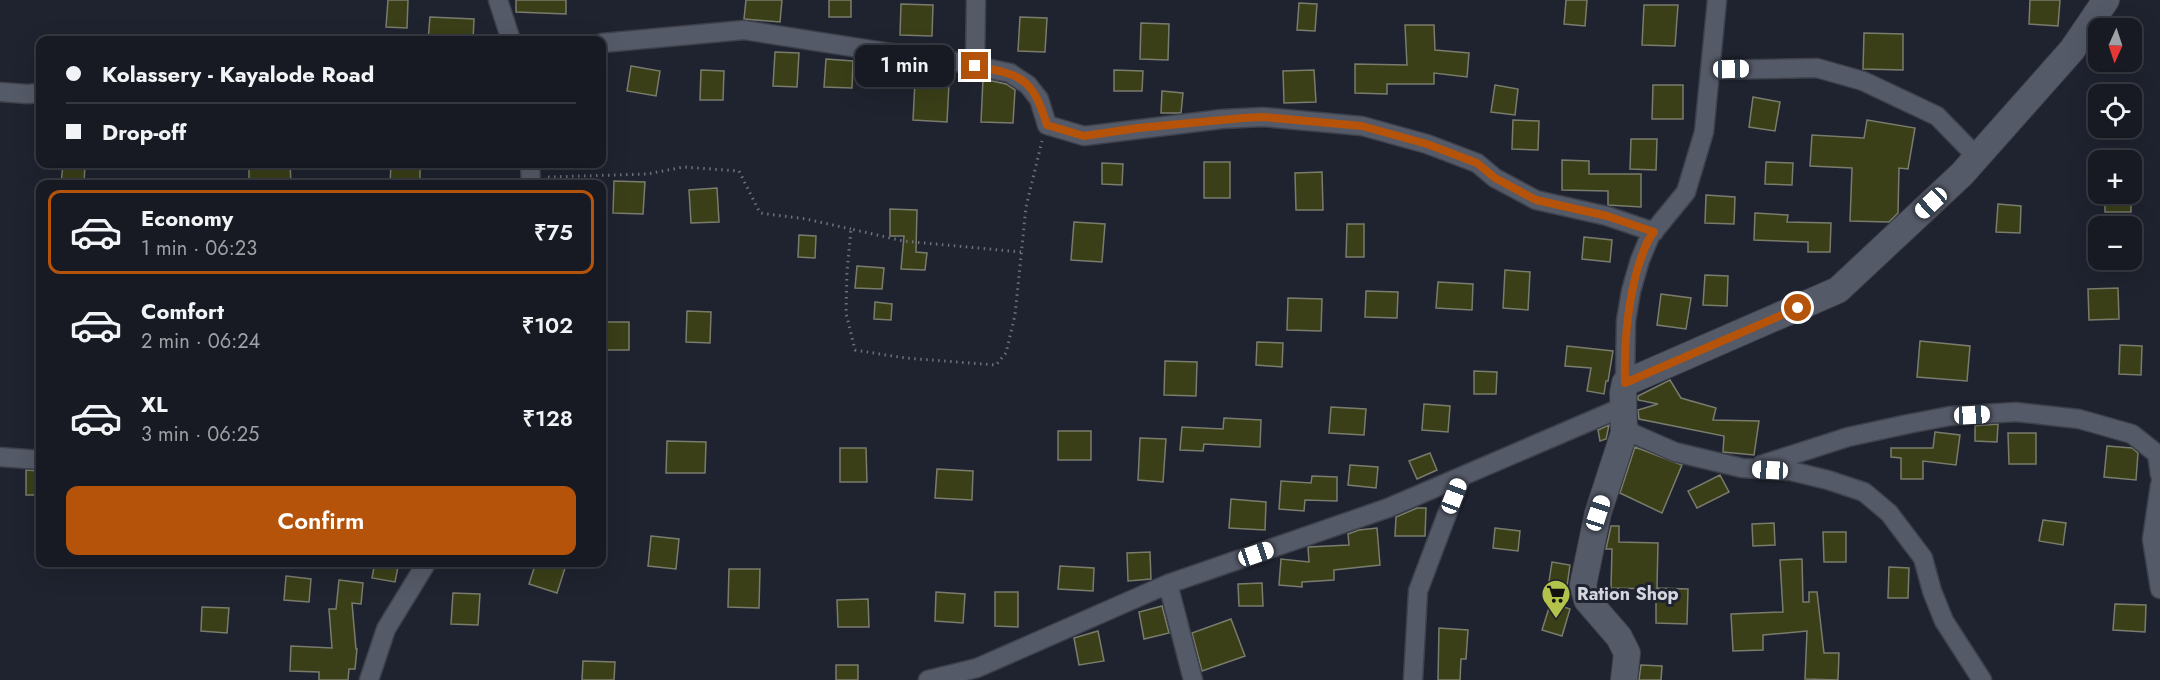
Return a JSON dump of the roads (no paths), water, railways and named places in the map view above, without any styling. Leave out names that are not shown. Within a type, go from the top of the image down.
[{"type":"main road","points":[[1624,680],[1627,653],[1619,637],[1587,600],[1583,585],[1598,513],[1624,433],[1624,405],[1838,290],[1962,174],[2072,50],[2106,0]]},
{"type":"street","points":[[498,0],[510,36]]},
{"type":"street","points":[[975,66],[976,0]]},
{"type":"street","points":[[1717,0],[1704,132],[1686,192],[1654,232],[1640,260],[1631,291],[1626,321],[1624,405],[1634,434],[1675,452],[1714,462],[1750,469],[1791,471],[1864,492],[1889,513],[1923,558],[1932,591],[1944,621],[1982,680]]},
{"type":"street","points":[[606,43],[744,30],[937,58],[1010,73],[1028,85],[1039,99],[1047,125],[1084,136],[1232,118],[1263,117],[1362,126],[1427,144],[1477,163],[1495,178],[1536,200],[1607,216],[1654,232]]},
{"type":"street","points":[[1710,70],[1817,68],[1863,81],[1937,116],[1977,157]]},
{"type":"street","points":[[0,92],[36,93]]},
{"type":"street","points":[[928,680],[977,674],[1168,584],[1388,508],[1624,405]]},
{"type":"street","points":[[1750,469],[1848,437],[1898,426],[1950,416],[2016,412],[2079,418],[2132,434],[2157,454],[2160,474]]},
{"type":"street","points":[[0,457],[36,460]]},
{"type":"street","points":[[1413,680],[1418,591],[1461,477]]},
{"type":"street","points":[[2160,485],[2152,539],[2160,589]]},
{"type":"street","points":[[369,680],[386,628],[424,567]]},
{"type":"street","points":[[1168,584],[1193,680]]},
{"type":"place","name":"Ration Shop","points":[[1556,620]]}]
